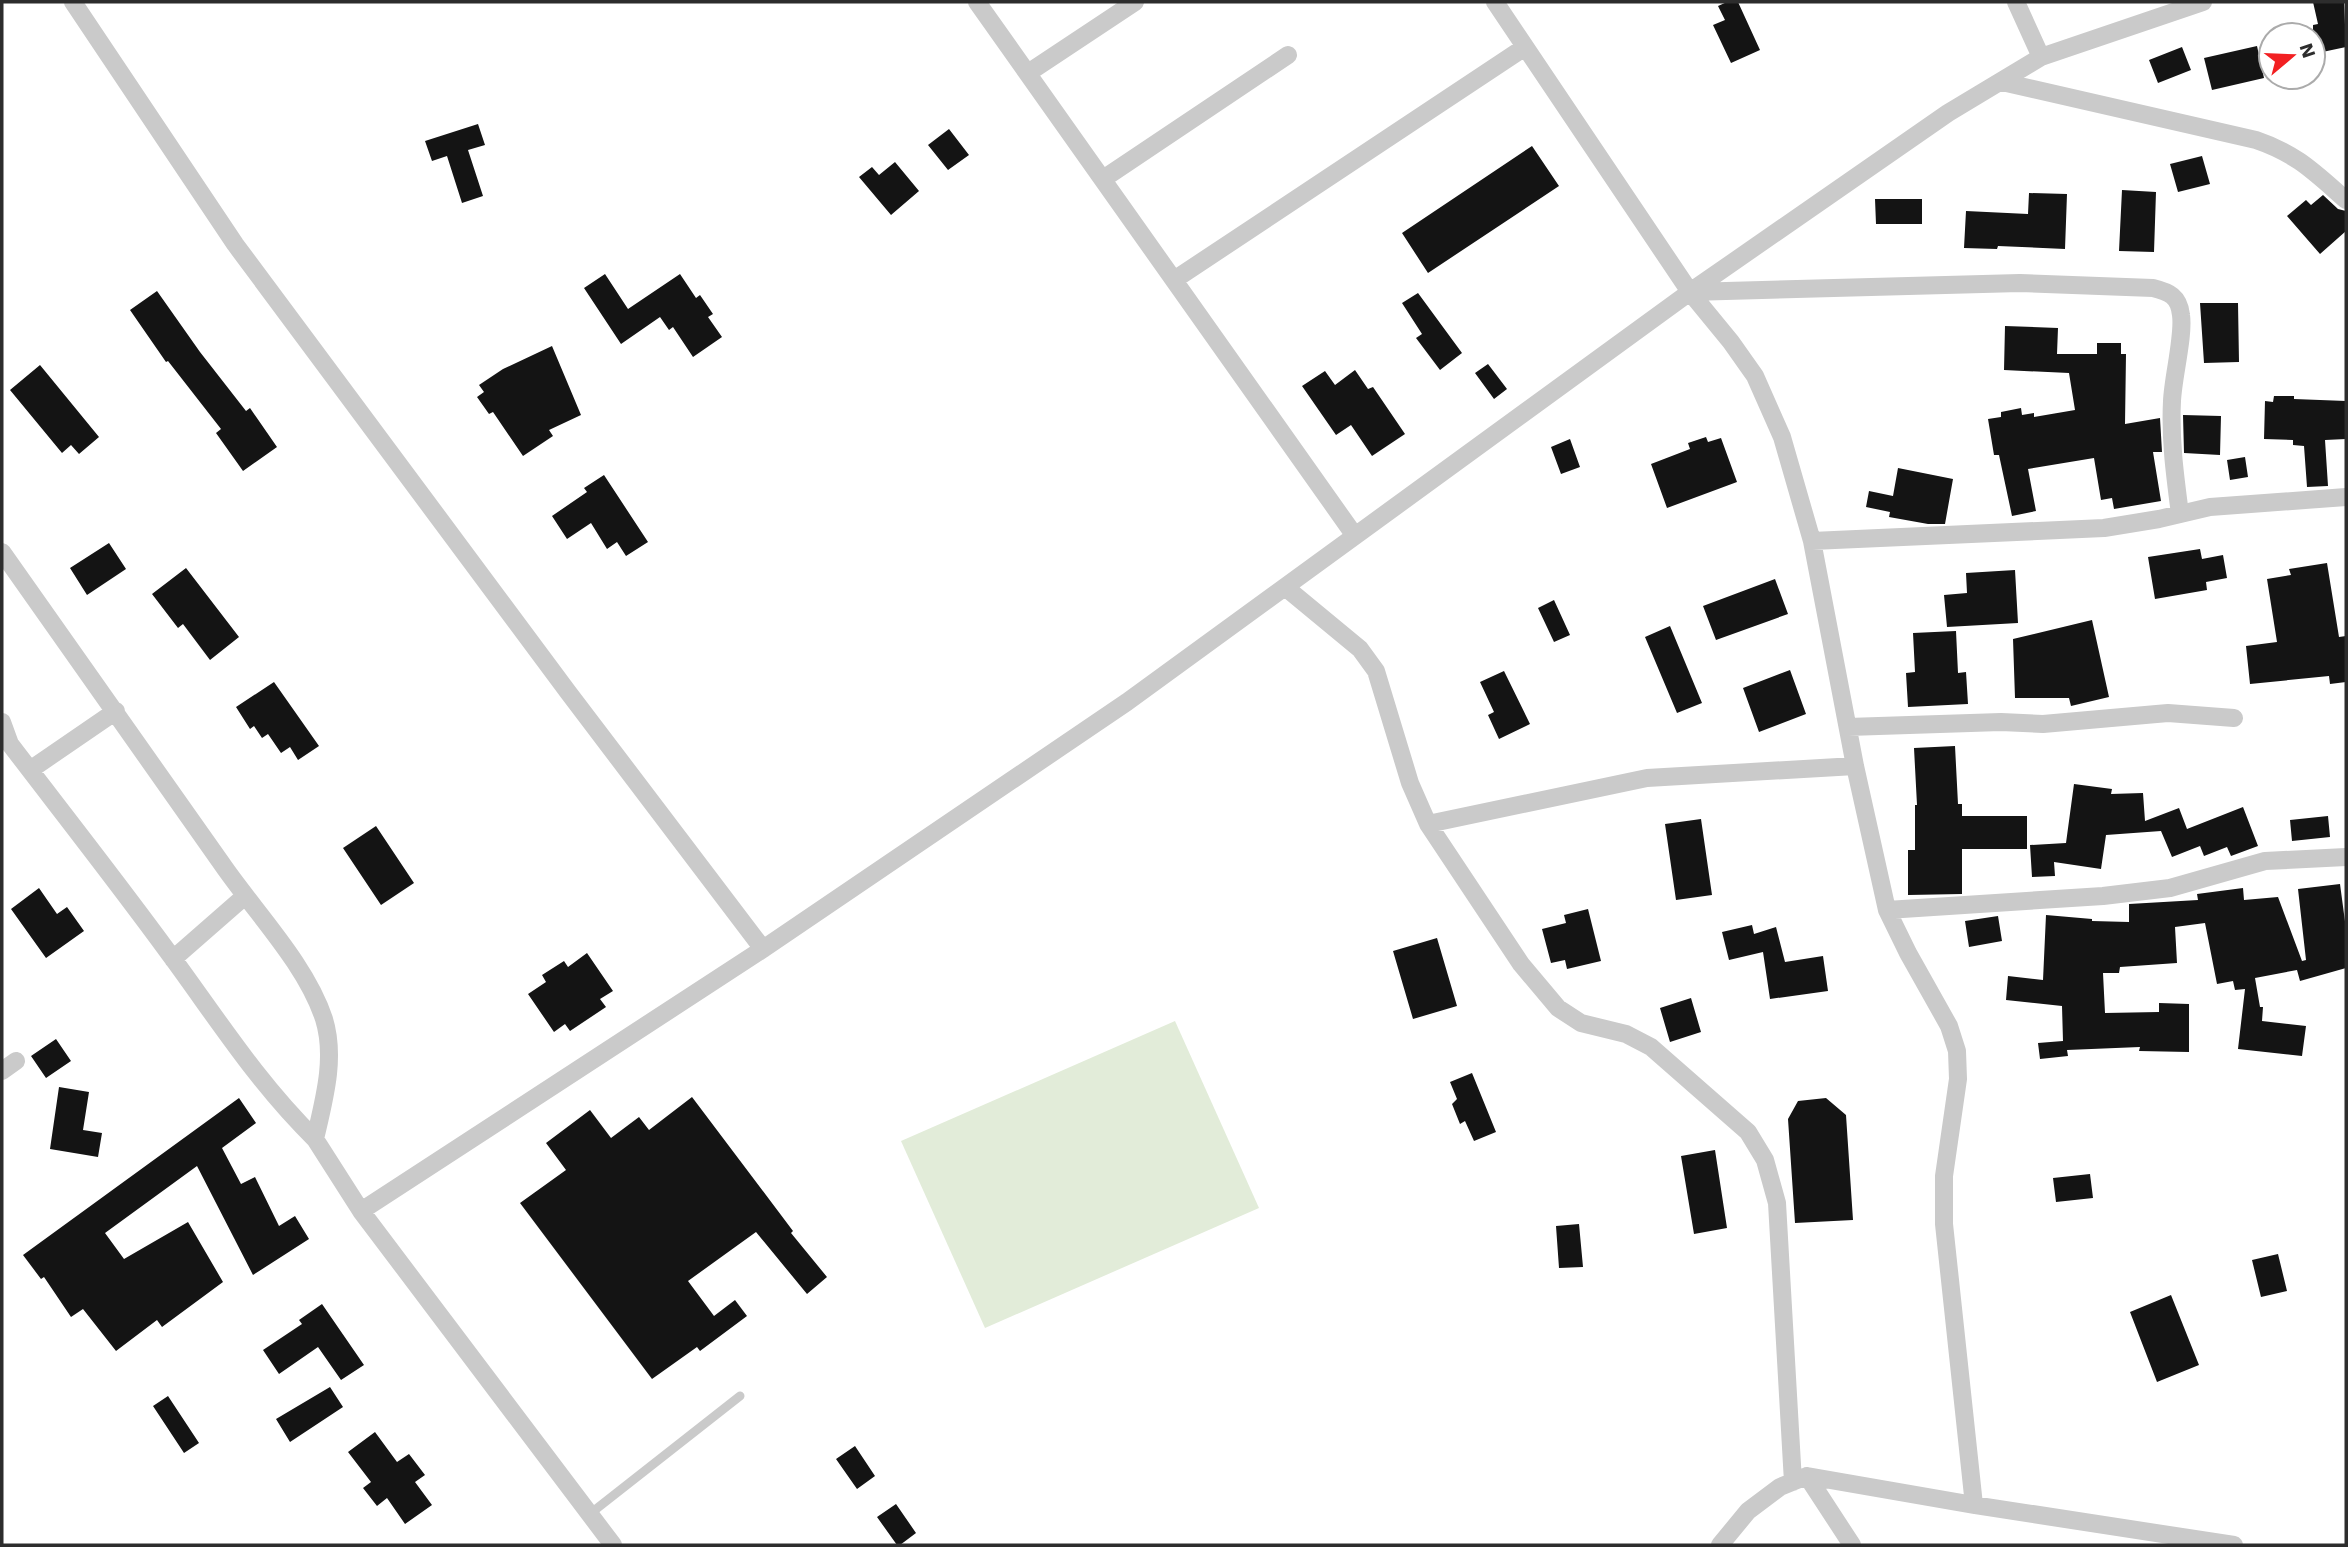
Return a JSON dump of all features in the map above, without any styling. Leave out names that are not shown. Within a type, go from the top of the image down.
[{"type":"street","points":[[73,2],[235,244],[559,681],[763,949]]},
{"type":"street","points":[[977,2],[1355,536]]},
{"type":"street","points":[[1028,73],[1135,2]]},
{"type":"street","points":[[1494,2],[1690,292],[1755,376],[1782,436],[1812,541],[1847,727],[1887,910],[1949,1026],[1956,1051],[1958,1079],[1944,1176],[1944,1224],[1974,1505]]},
{"type":"street","points":[[2016,2],[2040,57]]},
{"type":"street","points":[[361,1212],[763,949],[1127,702],[1690,292],[1948,113],[2040,57],[2203,2]]},
{"type":"street","points":[[1174,280],[1525,47]]},
{"type":"street","points":[[1103,179],[1288,54]]},
{"type":"street","points":[[2002,82],[2256,140],[2282,149],[2302,162],[2346,200]]},
{"type":"street","points":[[1690,292],[2020,283],[2153,288],[2169,292],[2176,300],[2182,315],[2172,403],[2171,456],[2180,514]]},
{"type":"street","points":[[1812,541],[2104,528],[2210,507],[2346,497]]},
{"type":"street","points":[[2,552],[245,896],[310,983],[325,1021],[330,1074],[315,1139]]},
{"type":"street","points":[[1285,587],[1360,649],[1376,671],[1410,783],[1428,824],[1521,964],[1558,1008],[1581,1023],[1626,1034],[1651,1047],[1748,1132],[1765,1160],[1777,1203],[1800,1479],[1852,1545]]},
{"type":"street","points":[[30,770],[116,711]]},
{"type":"street","points":[[1847,727],[2001,722],[2043,724],[2168,713],[2234,718]]},
{"type":"street","points":[[2,722],[10,744],[173,959],[251,1068],[286,1110],[315,1139],[361,1212],[614,1545]]},
{"type":"street","points":[[1428,824],[1647,778],[1855,766]]},
{"type":"street","points":[[1887,910],[2170,888],[2265,861],[2346,857]]},
{"type":"street","points":[[173,959],[245,896]]},
{"type":"street","points":[[1720,1545],[1748,1511],[1780,1487],[1800,1479],[2234,1545]]},
{"type":"lane","points":[[591,1513],[740,1396]]},
{"type":"green space","points":[[1175,1021],[1259,1208],[985,1328],[901,1141]]},
{"type":"building","points":[[1727,2],[1738,2],[1760,50],[1731,63],[1713,25],[1725,20],[1718,6]]},
{"type":"building","points":[[2313,2],[2344,2],[2346,47],[2327,51],[2327,21],[2317,21]]},
{"type":"building","points":[[2257,46],[2257,80],[2212,90],[2204,58]]},
{"type":"building","points":[[2182,47],[2191,70],[2158,83],[2149,60]]},
{"type":"building","points":[[478,124],[485,145],[468,150],[483,196],[462,203],[447,156],[432,161],[425,141]]},
{"type":"building","points":[[949,129],[969,155],[948,170],[928,145]]},
{"type":"building","points":[[1532,146],[1559,186],[1428,273],[1402,233]]},
{"type":"building","points":[[2202,156],[2210,184],[2178,192],[2170,164]]},
{"type":"building","points":[[895,162],[919,191],[891,215],[859,177],[872,167],[879,175]]},
{"type":"building","points":[[2122,190],[2156,192],[2154,252],[2119,251]]},
{"type":"building","points":[[2029,193],[2067,194],[2065,249],[1998,246],[1997,249],[1964,248],[1966,211],[2028,214]]},
{"type":"building","points":[[2323,195],[2338,209],[2346,211],[2346,231],[2320,254],[2287,216],[2306,200],[2311,205]]},
{"type":"building","points":[[1875,199],[1922,199],[1922,224],[1876,224]]},
{"type":"building","points":[[605,274],[628,309],[680,274],[696,298],[700,295],[713,314],[708,317],[722,337],[693,357],[673,327],[669,330],[660,317],[621,344],[584,288]]},
{"type":"building","points":[[157,291],[200,352],[246,411],[250,408],[277,447],[243,471],[216,433],[221,429],[168,361],[166,362],[130,310]]},
{"type":"building","points":[[1418,293],[1462,353],[1440,370],[1416,338],[1422,334],[1402,303]]},
{"type":"building","points":[[2200,303],[2238,303],[2239,362],[2204,363]]},
{"type":"building","points":[[2005,326],[2058,328],[2057,354],[2097,354],[2097,343],[2121,343],[2121,354],[2126,354],[2125,424],[2160,418],[2162,452],[2153,452],[2161,501],[2114,509],[2112,498],[2101,500],[2094,458],[2028,469],[2036,511],[2012,516],[1999,455],[1994,455],[1988,419],[2001,417],[2001,412],[2021,408],[2022,415],[2034,413],[2034,417],[2075,410],[2069,373],[2004,370]]},
{"type":"building","points":[[552,346],[581,415],[549,430],[553,436],[523,456],[493,412],[489,414],[477,397],[484,392],[479,385],[503,369]]},
{"type":"building","points":[[1488,364],[1507,389],[1494,399],[1475,373]]},
{"type":"building","points":[[40,365],[99,437],[79,454],[71,445],[62,453],[10,390]]},
{"type":"building","points":[[1355,370],[1368,389],[1373,387],[1405,434],[1372,456],[1351,425],[1336,435],[1302,386],[1325,371],[1335,385]]},
{"type":"building","points":[[2274,396],[2346,401],[2346,439],[2325,440],[2328,486],[2307,487],[2304,446],[2293,445],[2293,440],[2264,439],[2265,401],[2273,402]]},
{"type":"building","points":[[2183,415],[2221,416],[2220,455],[2184,453]]},
{"type":"building","points":[[1706,437],[1708,442],[1721,438],[1737,482],[1667,508],[1651,464],[1690,449],[1688,443]]},
{"type":"building","points":[[1570,439],[1580,467],[1561,474],[1551,447]]},
{"type":"building","points":[[2245,457],[2248,477],[2230,480],[2227,460]]},
{"type":"building","points":[[1898,468],[1953,479],[1945,524],[1928,524],[1889,517],[1890,512],[1866,507],[1869,491],[1893,496]]},
{"type":"building","points":[[604,475],[648,542],[626,556],[617,542],[607,549],[591,523],[567,539],[552,516],[587,492],[584,488]]},
{"type":"building","points":[[109,543],[126,569],[87,595],[70,568]]},
{"type":"building","points":[[2200,549],[2202,559],[2223,555],[2227,578],[2206,582],[2207,590],[2155,599],[2148,557]]},
{"type":"building","points":[[2327,563],[2339,637],[2346,636],[2346,682],[2330,684],[2329,676],[2250,684],[2246,646],[2277,642],[2267,579],[2291,575],[2289,569]]},
{"type":"building","points":[[186,568],[239,637],[210,660],[183,624],[178,628],[152,594]]},
{"type":"building","points":[[2015,570],[2018,623],[1947,627],[1944,595],[1967,593],[1966,573]]},
{"type":"building","points":[[1775,579],[1788,614],[1716,640],[1703,606]]},
{"type":"building","points":[[1554,600],[1570,635],[1554,642],[1538,608]]},
{"type":"building","points":[[2092,620],[2109,697],[2071,706],[2069,698],[2015,698],[2013,639]]},
{"type":"building","points":[[1670,626],[1702,703],[1677,713],[1645,637]]},
{"type":"building","points":[[1956,631],[1958,673],[1966,672],[1968,704],[1908,707],[1906,673],[1915,672],[1913,633]]},
{"type":"building","points":[[1790,670],[1806,714],[1759,732],[1743,688]]},
{"type":"building","points":[[1504,671],[1530,724],[1499,739],[1488,715],[1494,712],[1480,682]]},
{"type":"building","points":[[274,682],[319,746],[298,760],[290,747],[281,753],[268,734],[262,738],[254,726],[250,729],[236,707]]},
{"type":"building","points":[[1955,746],[1958,804],[1962,804],[1962,816],[2027,816],[2027,849],[1962,849],[1962,894],[1908,895],[1908,850],[1915,850],[1917,805],[1914,748]]},
{"type":"building","points":[[2074,784],[2112,789],[2111,794],[2143,793],[2145,821],[2179,808],[2187,829],[2243,807],[2258,846],[2231,856],[2227,847],[2204,856],[2200,846],[2172,857],[2161,831],[2106,835],[2101,869],[2054,862],[2055,876],[2032,877],[2030,845],[2066,843]]},
{"type":"building","points":[[2328,816],[2330,837],[2292,841],[2290,820]]},
{"type":"building","points":[[1701,819],[1712,895],[1676,900],[1665,824]]},
{"type":"building","points":[[376,826],[414,883],[381,905],[343,848]]},
{"type":"building","points":[[2340,884],[2346,929],[2346,968],[2300,981],[2297,970],[2255,978],[2260,1007],[2263,1007],[2262,1021],[2306,1026],[2302,1056],[2238,1049],[2245,989],[2235,990],[2233,981],[2217,984],[2205,923],[2175,927],[2177,963],[2120,967],[2119,973],[2103,973],[2105,1013],[2159,1012],[2159,1003],[2189,1004],[2189,1052],[2139,1051],[2140,1047],[2067,1050],[2068,1056],[2040,1059],[2038,1043],[2063,1041],[2062,1006],[2006,1000],[2008,976],[2043,980],[2046,915],[2092,921],[2129,922],[2129,904],[2198,900],[2197,894],[2243,888],[2244,900],[2278,897],[2302,961],[2306,960],[2298,889]]},
{"type":"building","points":[[39,888],[57,914],[67,907],[84,931],[46,958],[11,909]]},
{"type":"building","points":[[1588,909],[1601,961],[1567,969],[1565,960],[1551,963],[1542,929],[1566,923],[1564,915]]},
{"type":"building","points":[[1998,916],[2002,941],[1969,947],[1965,921]]},
{"type":"building","points":[[1752,925],[1754,934],[1776,927],[1785,962],[1823,956],[1828,991],[1770,999],[1763,952],[1729,960],[1722,932]]},
{"type":"building","points":[[1437,938],[1457,1006],[1413,1019],[1393,951]]},
{"type":"building","points":[[587,953],[613,991],[600,999],[606,1007],[570,1031],[565,1024],[554,1032],[528,994],[546,982],[542,975],[564,961],[568,967]]},
{"type":"building","points":[[1691,998],[1701,1032],[1670,1042],[1660,1008]]},
{"type":"building","points":[[56,1039],[71,1061],[46,1078],[31,1056]]},
{"type":"building","points":[[1472,1073],[1496,1132],[1474,1141],[1465,1121],[1460,1124],[1452,1104],[1457,1099],[1450,1082]]},
{"type":"building","points":[[59,1087],[89,1092],[83,1130],[102,1133],[98,1157],[50,1149]]},
{"type":"building","points":[[692,1097],[793,1231],[791,1233],[827,1277],[807,1294],[756,1232],[688,1281],[714,1316],[735,1300],[747,1316],[700,1351],[697,1347],[652,1379],[520,1203],[566,1170],[546,1143],[590,1110],[611,1138],[639,1117],[649,1130]]},
{"type":"building","points":[[239,1098],[256,1123],[222,1148],[241,1184],[255,1177],[279,1226],[295,1216],[309,1239],[253,1275],[197,1166],[105,1233],[124,1259],[188,1222],[223,1282],[162,1327],[157,1320],[116,1351],[83,1309],[71,1317],[44,1277],[41,1279],[23,1255]]},
{"type":"building","points":[[1826,1098],[1846,1115],[1853,1220],[1795,1223],[1788,1119],[1798,1101]]},
{"type":"building","points":[[1715,1150],[1727,1228],[1694,1234],[1681,1156]]},
{"type":"building","points":[[2090,1174],[2093,1198],[2056,1202],[2053,1178]]},
{"type":"building","points":[[1579,1224],[1583,1267],[1559,1268],[1556,1226]]},
{"type":"building","points":[[2278,1254],[2287,1291],[2261,1297],[2252,1260]]},
{"type":"building","points":[[2171,1295],[2199,1365],[2157,1382],[2130,1312]]},
{"type":"building","points":[[322,1304],[364,1365],[341,1380],[318,1347],[279,1374],[263,1350],[302,1324],[299,1320]]},
{"type":"building","points":[[330,1387],[343,1407],[290,1442],[276,1419]]},
{"type":"building","points":[[168,1396],[199,1443],[184,1453],[153,1406]]},
{"type":"building","points":[[375,1432],[397,1462],[409,1454],[425,1475],[415,1482],[432,1505],[405,1524],[387,1498],[377,1506],[363,1488],[371,1482],[348,1452]]},
{"type":"building","points":[[855,1446],[875,1476],[857,1489],[836,1459]]},
{"type":"building","points":[[896,1504],[916,1533],[900,1545],[897,1545],[877,1517]]}]
